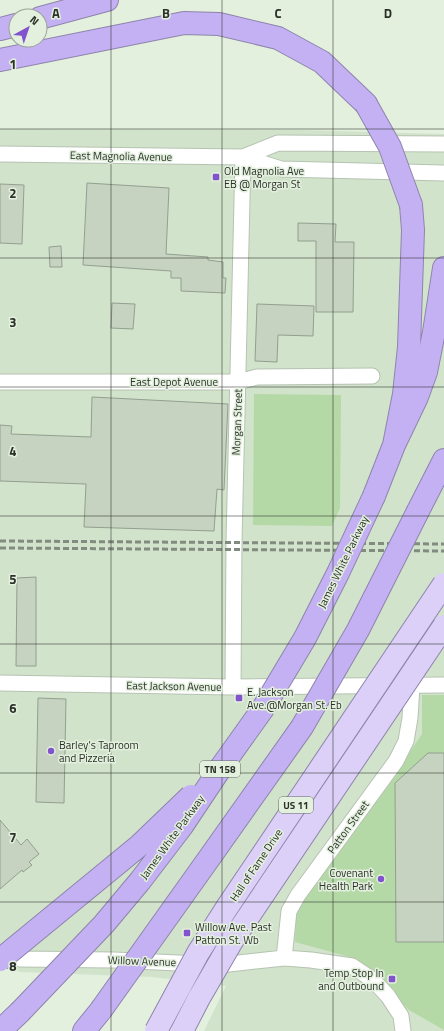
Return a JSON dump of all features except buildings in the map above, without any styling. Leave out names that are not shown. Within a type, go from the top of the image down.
[{"type":"highway","points":[[48,16],[107,0]]},
{"type":"highway","points":[[0,60],[184,23],[219,24],[278,38],[322,62],[366,104],[390,147],[410,204],[413,230],[409,347],[404,394],[394,445]]},
{"type":"highway","points":[[394,445],[417,398],[426,372],[444,268]]},
{"type":"highway","name":"James White Parkway","points":[[0,1031],[104,924],[140,881],[182,826],[262,710],[305,638],[338,574],[374,496],[394,445]]},
{"type":"highway","points":[[84,1031],[101,1010],[302,727],[358,630],[444,460]]},
{"type":"highway","points":[[0,960],[140,845],[222,766]]},
{"type":"main road","name":"Hall of Fame Drive","points":[[156,1031],[198,953],[222,915],[444,584]]},
{"type":"main road","name":"Hall of Fame Drive","points":[[182,1031],[232,941],[444,626]]},
{"type":"street","name":"East Magnolia Avenue","points":[[243,158],[278,143],[444,144]]},
{"type":"street","name":"East Magnolia Avenue","points":[[0,154],[243,158],[282,169],[444,173]]},
{"type":"street","name":"Morgan Street","points":[[233,687],[234,542],[243,158]]},
{"type":"street","name":"East Depot Avenue","points":[[0,382],[238,382],[257,377],[372,376]]},
{"type":"street","name":"East Jackson Avenue","points":[[0,683],[233,687],[444,685]]},
{"type":"street","name":"Patton Street","points":[[284,958],[289,911],[298,895],[389,772],[406,741],[410,718],[412,685]]},
{"type":"street","name":"Willow Avenue","points":[[0,955],[20,960],[114,960],[220,964],[284,958]]},
{"type":"street","points":[[284,958],[352,966],[372,980],[388,996],[401,1016],[403,1031]]},
{"type":"shaded area","points":[[0,129],[298,130],[444,134],[444,1031],[204,1031],[226,986],[152,977],[21,972],[0,966]]},
{"type":"green space","points":[[254,394],[341,395],[340,508],[332,526],[253,525]]},
{"type":"green space","name":"Covenant Health Park","points":[[422,695],[444,695],[444,1030],[409,1010],[357,959],[295,942],[296,915],[306,897],[355,827],[384,790],[422,734]]},
{"type":"railway","points":[[0,541],[444,544]]},
{"type":"railway","points":[[0,548],[444,551]]},
{"type":"place","name":"Old Magnolia Ave EB @ Morgan St","points":[[216,177]]},
{"type":"place","name":"E. Jackson Ave.@Morgan St. Eb","points":[[239,698]]},
{"type":"place","name":"Barley's Taproom and Pizzeria","points":[[51,751]]},
{"type":"place","name":"Covenant Health Park","points":[[381,879]]},
{"type":"place","name":"Willow Ave. Past Patton St. Wb","points":[[187,933]]},
{"type":"place","name":"Temp Stop In and Outbound","points":[[392,979]]}]
